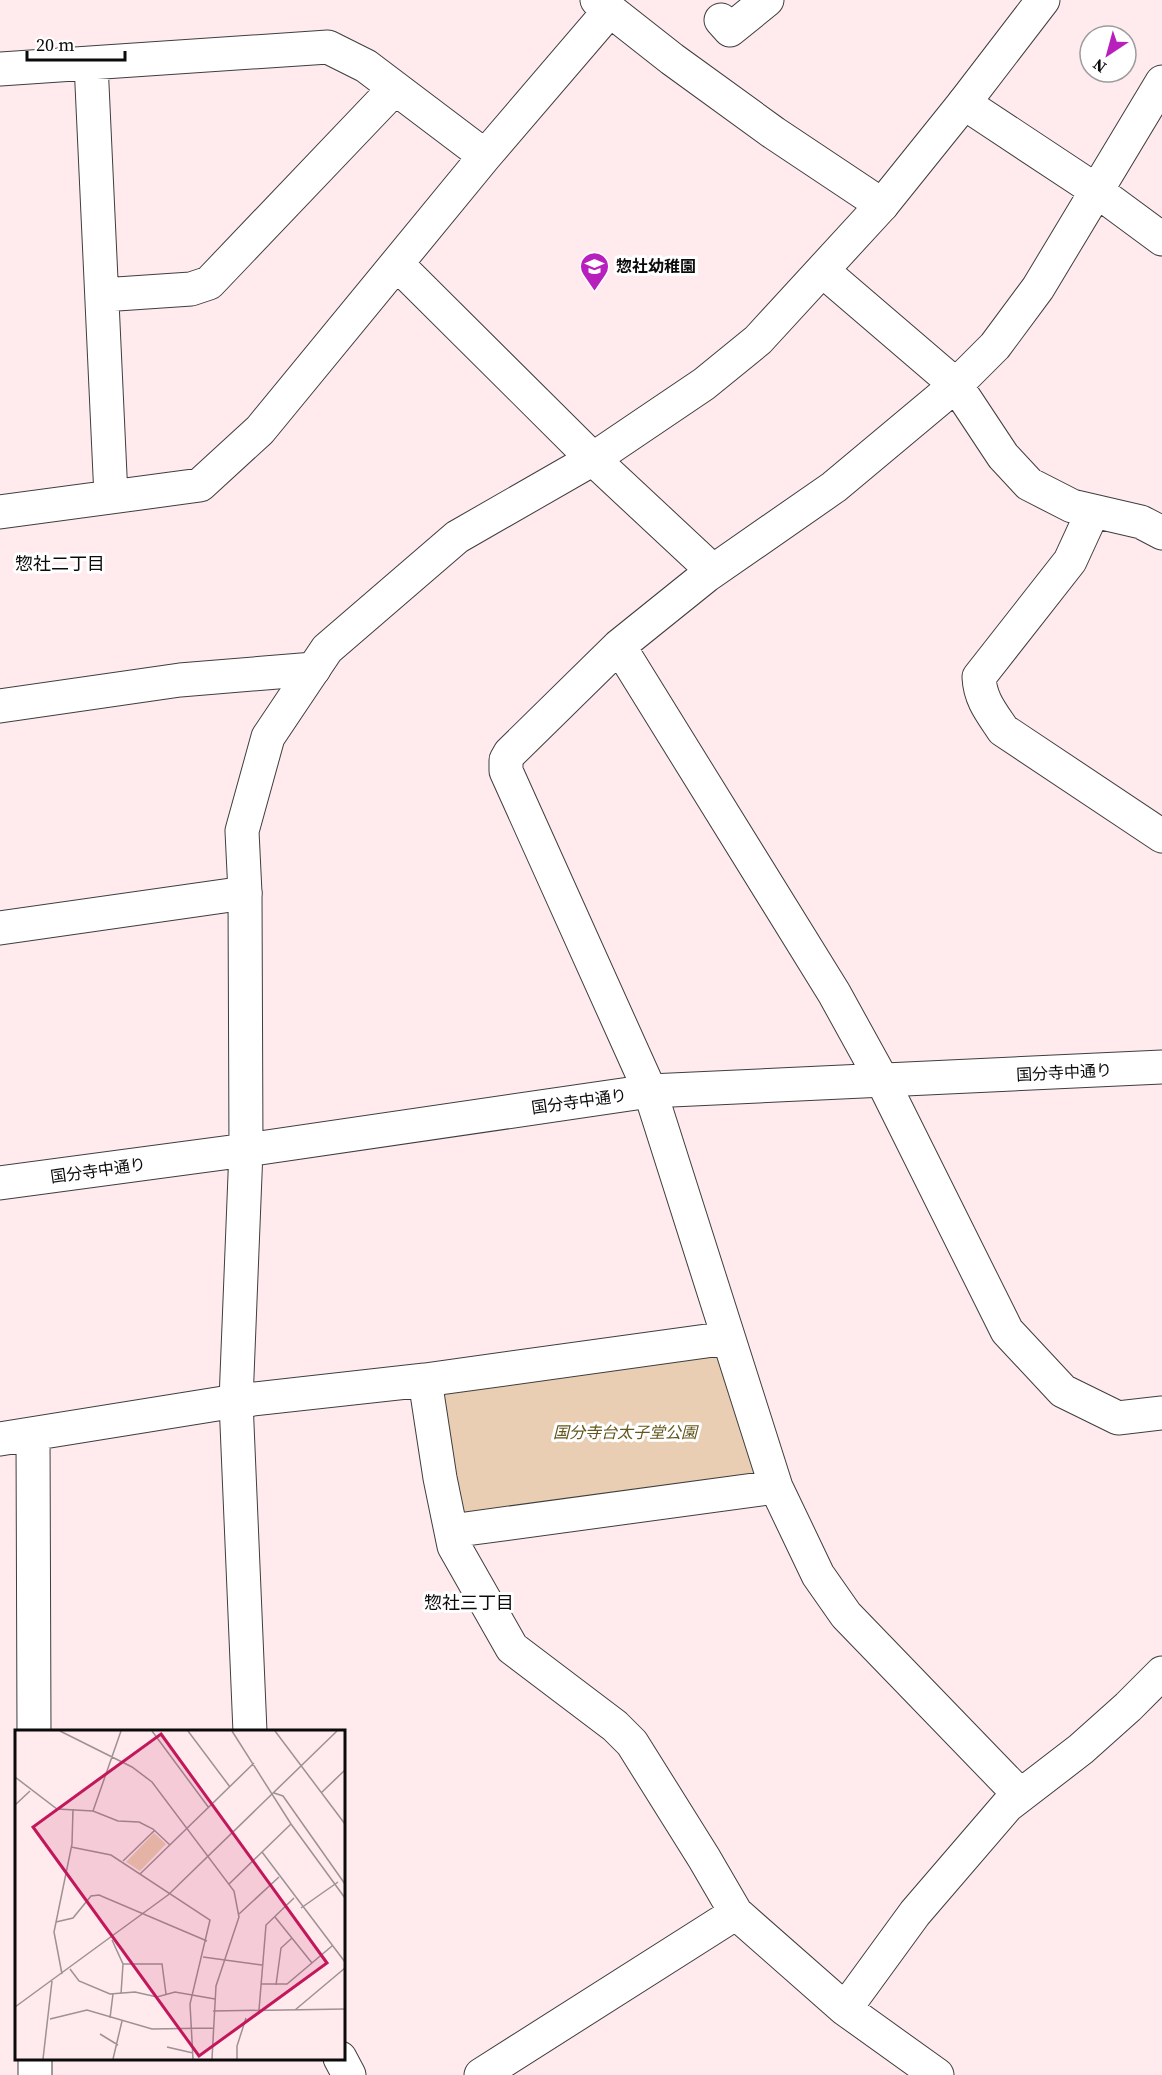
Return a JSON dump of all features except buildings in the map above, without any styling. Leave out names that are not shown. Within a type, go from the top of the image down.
[{"type":"street","points":[[721,20],[730,30],[767,0]]},
{"type":"street","points":[[250,1730],[236,1401],[246,1150],[245,893],[242,831],[268,737],[327,649],[457,537],[593,459],[704,384],[758,340],[882,205],[1044,0]]},
{"type":"street","points":[[0,512],[200,485],[260,430],[485,156],[603,5],[672,60],[764,127],[882,205]]},
{"type":"street","points":[[0,69],[328,47],[366,66],[485,156]]},
{"type":"street","points":[[91,63],[111,497]]},
{"type":"street","points":[[1020,1796],[846,1615],[818,1575],[776,1486],[650,1091],[506,771],[506,760],[510,753],[619,646],[713,571],[834,487],[956,385],[994,346],[1038,288],[1162,81]]},
{"type":"street","points":[[102,295],[191,289],[209,283],[395,88]]},
{"type":"street","points":[[964,103],[1097,192],[1162,239]]},
{"type":"street","points":[[397,264],[593,459],[713,571]]},
{"type":"street","points":[[822,271],[956,385],[1003,456],[1029,484],[1072,506],[1142,522],[1162,533]]},
{"type":"street","points":[[1093,511],[1070,561],[979,677],[980,687],[985,704],[1003,730],[1162,836]]},
{"type":"street","points":[[619,646],[834,993],[882,1080],[1007,1331],[1063,1391],[1118,1418],[1162,1413]]},
{"type":"street","points":[[0,706],[180,680],[314,669]]},
{"type":"street","points":[[0,928],[245,893]]},
{"type":"street","name":"国分寺中通り","points":[[0,1183],[246,1150],[650,1091],[1162,1067]]},
{"type":"street","points":[[0,1439],[236,1401],[425,1380],[728,1338]]},
{"type":"street","points":[[425,1380],[440,1478],[454,1546],[512,1648],[615,1726],[632,1743],[704,1858],[735,1913],[845,2009],[937,2075]]},
{"type":"street","points":[[33,1434],[34,1730]]},
{"type":"street","points":[[451,1531],[776,1486]]},
{"type":"street","points":[[845,2009],[915,1913],[1007,1806],[1081,1749],[1162,1673]]},
{"type":"street","points":[[481,2075],[735,1913]]},
{"type":"street","points":[[341,2060],[348,2075]]},
{"type":"green space","name":"国分寺台太子堂公園","points":[[712,1354],[722,1360],[760,1470],[755,1480],[464,1520],[440,1401],[445,1392]]},
{"type":"place","name":"惣社幼稚園","points":[[595,292]]},
{"type":"district","name":"惣社二丁目","points":[[60,563]]},
{"type":"district","name":"惣社三丁目","points":[[469,1602]]}]
